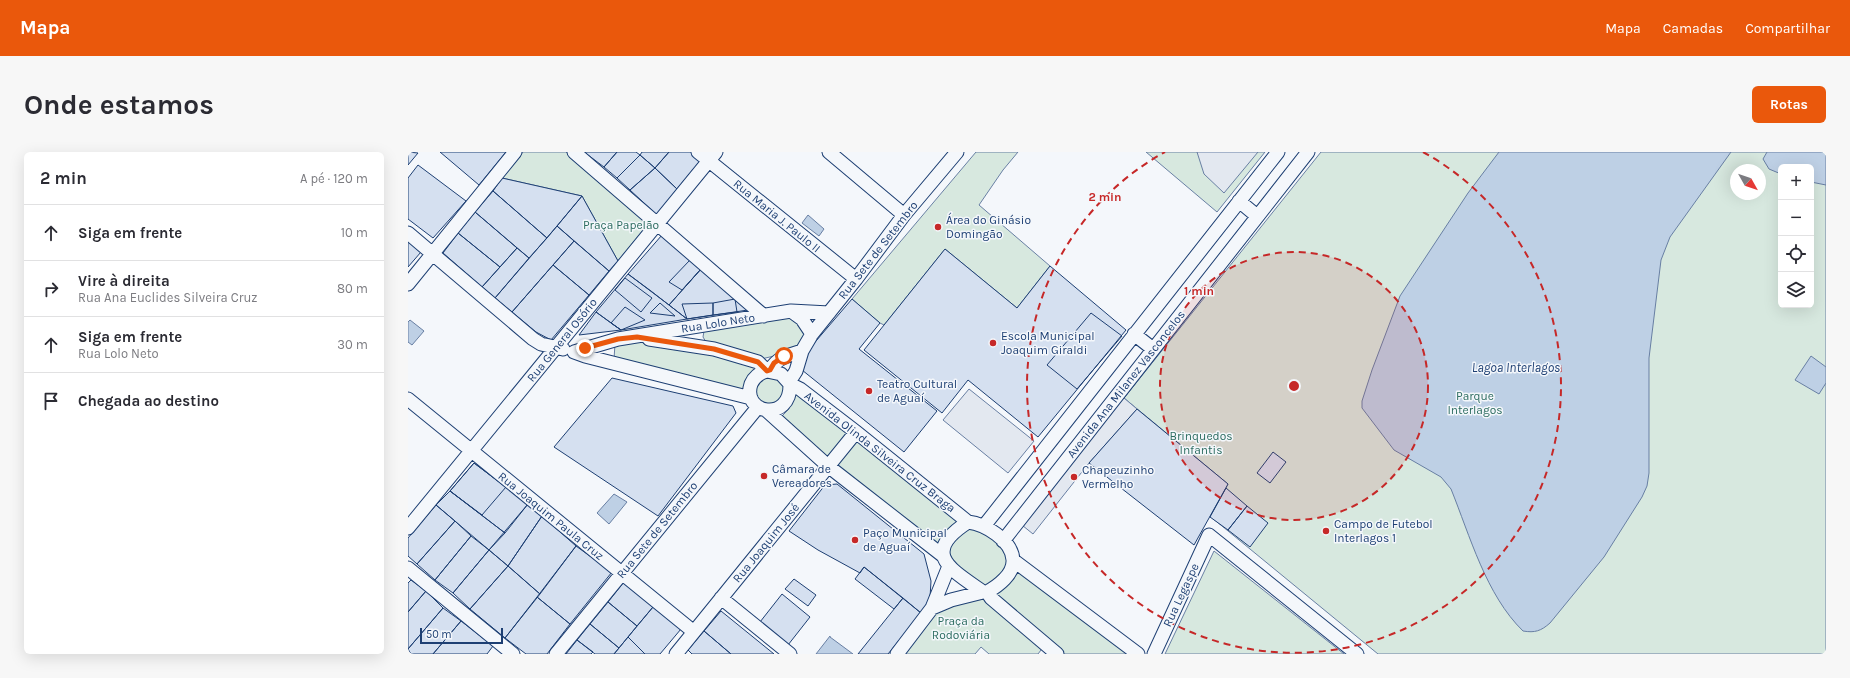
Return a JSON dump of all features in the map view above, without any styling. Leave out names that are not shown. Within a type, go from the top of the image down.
[{"type":"street","points":[[408,284],[515,152]]},
{"type":"street","points":[[574,152],[764,316]]},
{"type":"street","name":"Rua Maria J. Paulo II","points":[[698,152],[712,156],[856,279]]},
{"type":"street","points":[[829,152],[904,215]]},
{"type":"street","name":"Rua Sete de Setembro","points":[[790,383],[796,371],[802,351],[812,334],[904,215],[957,152]]},
{"type":"street","name":"Avenida Ana Milanez Vasconcelos","points":[[984,526],[1278,152]]},
{"type":"street","name":"Avenida Ana Milanez Vasconcelos","points":[[1003,541],[1257,216],[1303,154]]},
{"type":"street","name":"Rua General Osório","points":[[408,528],[712,156]]},
{"type":"street","points":[[1239,201],[1257,216]]},
{"type":"street","points":[[408,233],[533,339],[541,344],[580,350],[585,356],[613,362],[759,405],[776,410],[784,405],[788,398],[790,383],[781,374],[768,371],[760,373],[753,379],[750,390],[759,405],[828,466],[985,592],[1057,654]]},
{"type":"street","points":[[790,311],[802,319],[812,334]]},
{"type":"street","name":"Rua Lolo Neto","points":[[580,350],[618,339],[790,311],[829,313]]},
{"type":"street","points":[[1134,334],[1153,349]]},
{"type":"street","points":[[637,337],[714,349],[758,362],[768,371]]},
{"type":"street","points":[[613,362],[611,355],[613,344],[618,339]]},
{"type":"street","points":[[768,371],[774,363],[784,356],[802,351]]},
{"type":"street","name":"Avenida Olinda Silveira Cruz Braga","points":[[790,383],[856,432],[968,522]]},
{"type":"street","name":"Rua Joaquim Paula Cruz","points":[[408,399],[694,632]]},
{"type":"street","name":"Rua Sete de Setembro","points":[[556,654],[759,405]]},
{"type":"street","name":"Rua Joaquim José","points":[[676,654],[856,432]]},
{"type":"street","points":[[897,654],[932,608],[945,561],[943,546],[949,536],[968,522],[984,526],[1003,541],[1013,560],[1012,569],[1003,581],[985,592],[951,600],[932,608]]},
{"type":"street","name":"Rua Legaspe","points":[[1154,654],[1209,536],[1357,654]]},
{"type":"street","points":[[1013,560],[1138,654]]},
{"type":"street","points":[[408,568],[513,654]]},
{"type":"street","points":[[721,598],[790,654]]},
{"type":"green space","name":"Praça Papelão","points":[[523,152],[566,152],[649,223],[618,261],[582,196],[502,178]]},
{"type":"green space","name":"Área do Ginásio Domingão","points":[[976,152],[1018,152],[1003,170],[979,205],[1050,266],[1017,308],[945,249],[884,325],[880,323],[852,299]]},
{"type":"green space","points":[[1146,152],[1265,152],[1217,212]]},
{"type":"green space","name":"Parque Interlagos","points":[[1321,152],[1826,152],[1826,654],[1378,654],[1211,517],[1228,484],[1124,398]]},
{"type":"green space","points":[[790,315],[796,318],[805,336],[798,348],[783,354],[761,359],[706,342],[703,337],[704,331]]},
{"type":"green space","points":[[637,338],[762,367],[748,396],[614,360],[615,343]]},
{"type":"green space","points":[[772,372],[788,390],[775,409],[755,402],[755,381]]},
{"type":"green space","points":[[795,389],[966,522],[941,551],[829,465],[781,417],[789,409]]},
{"type":"green space","points":[[968,524],[983,528],[1012,559],[987,591],[950,565],[944,547]]},
{"type":"green space","points":[[1214,551],[1344,654],[1165,654]]},
{"type":"green space","points":[[1014,563],[1132,654],[1060,654],[993,597]]},
{"type":"green space","name":"Praça da Rodoviária","points":[[985,595],[1044,646],[1038,654],[989,654],[981,647],[975,654],[899,654],[934,610]]},
{"type":"shaded area","points":[[1197,152],[1258,152],[1224,193],[1204,174]]},
{"type":"shaded area","points":[[1168,333],[1172,337],[1124,398],[1137,409],[1089,463],[1033,534],[1017,521]]},
{"type":"shaded area","points":[[969,389],[1034,441],[1008,473],[943,420]]},
{"type":"water","name":"Lagoa Interlagos","points":[[1499,152],[1731,152],[1670,237],[1661,260],[1649,358],[1649,473],[1647,486],[1642,497],[1604,557],[1550,623],[1541,630],[1531,632],[1523,631],[1510,616],[1489,583],[1472,545],[1451,489],[1441,477],[1394,450],[1362,408],[1362,401],[1372,370],[1400,296],[1468,193]]},
{"type":"water","points":[[1767,152],[1826,152],[1826,185],[1814,183],[1814,164],[1778,164],[1778,173],[1769,169],[1763,159]]},
{"type":"water","points":[[808,215],[824,229],[819,236],[802,223]]},
{"type":"water","points":[[410,320],[424,331],[412,345],[408,342],[408,322]]},
{"type":"water","points":[[1811,356],[1826,367],[1826,383],[1819,394],[1795,380]]},
{"type":"water","points":[[614,494],[627,502],[609,524],[597,513]]},
{"type":"water","points":[[830,637],[853,654],[816,654]]},
{"type":"building","points":[[408,152],[418,153],[408,165]]},
{"type":"building","points":[[440,152],[506,152],[479,185]]},
{"type":"building","points":[[584,152],[617,152],[604,167]]},
{"type":"building","points":[[617,152],[636,152],[640,155],[617,178],[604,167]]},
{"type":"building","points":[[642,152],[669,152],[655,168],[640,155]]},
{"type":"building","points":[[669,152],[692,152],[701,160],[677,189],[655,168]]},
{"type":"building","points":[[640,155],[655,168],[630,190],[617,178]]},
{"type":"building","points":[[418,165],[466,201],[433,238],[408,219],[408,178]]},
{"type":"building","points":[[655,168],[677,189],[657,215],[630,190]]},
{"type":"building","points":[[502,178],[582,196],[547,238],[493,191]]},
{"type":"building","points":[[493,191],[547,238],[529,258],[475,212]]},
{"type":"building","points":[[582,196],[618,261],[609,271],[557,226]]},
{"type":"building","points":[[475,212],[517,248],[500,267],[458,233]]},
{"type":"building","points":[[557,226],[574,241],[512,312],[495,298]]},
{"type":"building","points":[[458,233],[500,267],[482,287],[443,253]]},
{"type":"building","points":[[662,235],[701,269],[669,305],[628,274]]},
{"type":"building","points":[[408,241],[421,252],[408,267]]},
{"type":"building","points":[[574,241],[609,271],[589,295],[553,265]]},
{"type":"building","points":[[517,248],[529,258],[495,298],[482,287]]},
{"type":"building","name":"Escola Municipal Joaquim Giraldi","points":[[945,249],[1017,308],[1050,266],[1126,330],[1038,437],[968,380],[942,413],[864,350]]},
{"type":"building","points":[[690,260],[701,269],[682,290],[669,282]]},
{"type":"building","points":[[553,265],[589,295],[551,340],[536,332],[512,312]]},
{"type":"building","points":[[701,269],[748,310],[687,319],[669,305]]},
{"type":"building","points":[[628,274],[687,319],[621,330],[596,312]]},
{"type":"building","points":[[625,278],[652,298],[641,312],[615,290]]},
{"type":"building","points":[[735,299],[737,312],[713,315],[713,303]]},
{"type":"building","name":"Teatro Cultural de Aguaí","points":[[852,299],[880,323],[859,349],[937,411],[904,452],[802,370],[804,355]]},
{"type":"building","points":[[660,303],[675,316],[650,313]]},
{"type":"building","points":[[713,303],[713,315],[687,319],[682,304]]},
{"type":"building","points":[[625,307],[645,320],[621,330],[611,323]]},
{"type":"building","points":[[596,312],[611,323],[621,330],[579,335]]},
{"type":"building","points":[[1091,313],[1122,336],[1077,389],[1047,365]]},
{"type":"building","points":[[612,378],[733,406],[736,413],[658,516],[554,447]]},
{"type":"building","points":[[1137,409],[1228,484],[1194,545],[1089,463]]},
{"type":"building","points":[[1273,452],[1286,462],[1270,483],[1257,473]]},
{"type":"building","points":[[474,463],[528,504],[505,533],[450,491]]},
{"type":"building","points":[[474,463],[506,487],[482,515],[450,491]]},
{"type":"building","name":"Paço Municipal de Aguaí","points":[[837,484],[924,554],[931,581],[930,598],[921,613],[864,567],[860,573],[818,550],[789,531],[825,485]]},
{"type":"building","points":[[1226,488],[1247,506],[1228,530],[1210,517]]},
{"type":"building","points":[[450,491],[505,533],[489,550],[436,505]]},
{"type":"building","points":[[528,504],[542,516],[508,566],[489,550]]},
{"type":"building","points":[[436,505],[455,521],[417,564],[408,556],[408,538]]},
{"type":"building","points":[[1247,506],[1268,523],[1250,547],[1228,530]]},
{"type":"building","points":[[542,516],[576,546],[540,594],[508,566]]},
{"type":"building","points":[[455,521],[471,536],[435,580],[417,564]]},
{"type":"building","points":[[471,536],[489,550],[453,593],[435,580]]},
{"type":"building","points":[[576,546],[612,572],[570,624],[537,597]]},
{"type":"building","points":[[489,550],[508,566],[470,609],[453,593]]},
{"type":"building","points":[[508,566],[540,594],[505,638],[470,609]]},
{"type":"building","points":[[864,567],[903,598],[894,609],[855,579]]},
{"type":"building","points":[[794,579],[816,595],[808,606],[785,589]]},
{"type":"building","points":[[411,580],[426,591],[408,612],[408,583]]},
{"type":"building","points":[[624,582],[653,607],[637,626],[608,602]]},
{"type":"building","points":[[426,591],[443,608],[408,649],[408,612]]},
{"type":"building","points":[[782,594],[810,617],[788,645],[760,622]]},
{"type":"building","points":[[537,597],[570,624],[547,654],[526,654],[505,638]]},
{"type":"building","points":[[903,598],[921,613],[888,654],[858,654]]},
{"type":"building","points":[[608,602],[637,626],[619,648],[590,624]]},
{"type":"building","points":[[653,607],[681,629],[660,654],[645,654],[628,637]]},
{"type":"building","points":[[443,608],[461,621],[433,654],[411,654],[408,649]]},
{"type":"building","points":[[721,611],[774,654],[731,654],[704,631]]},
{"type":"building","points":[[461,621],[493,646],[487,654],[433,654]]},
{"type":"building","points":[[590,624],[619,648],[614,654],[595,654],[577,640]]},
{"type":"building","points":[[704,631],[731,654],[692,654],[688,650]]},
{"type":"building","points":[[628,637],[645,654],[614,654]]},
{"type":"building","points":[[577,640],[593,652],[591,654],[566,654]]},
{"type":"place","name":"Área do Ginásio Domingão","points":[[938,227]]},
{"type":"place","name":"Escola Municipal Joaquim Giraldi","points":[[993,343]]},
{"type":"place","name":"Teatro Cultural de Aguaí","points":[[869,391]]},
{"type":"place","name":"Câmara de Vereadores","points":[[764,476]]},
{"type":"place","name":"Chapeuzinho Vermelho","points":[[1074,477]]},
{"type":"place","name":"Campo de Futebol Interlagos 1","points":[[1326,531]]},
{"type":"place","name":"Paço Municipal de Aguaí","points":[[855,540]]},
{"type":"route","points":[[585,348],[618,339],[637,337],[714,349],[758,362],[767,371],[770,370],[774,363],[784,356]]},
{"type":"park label","name":"Brinquedos Infantis","points":[[1201,443]]}]
